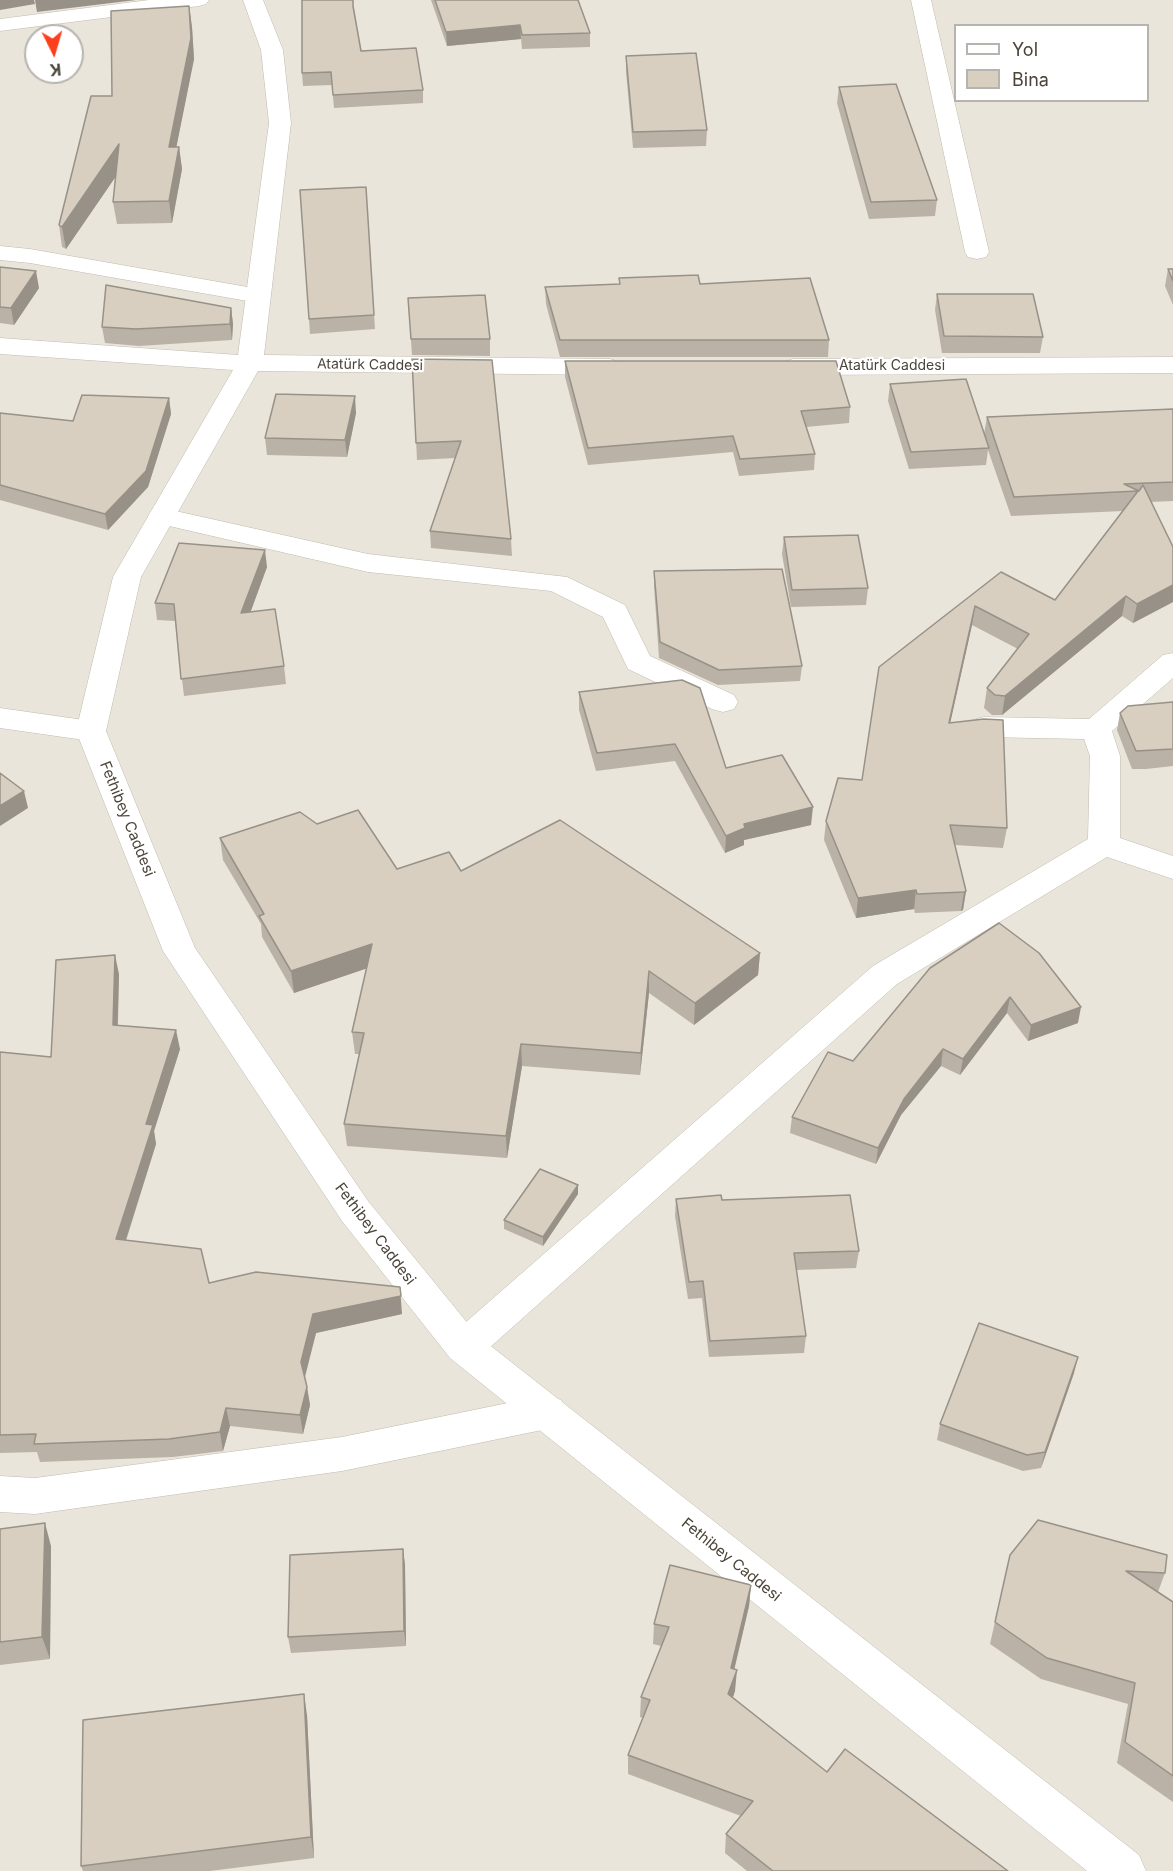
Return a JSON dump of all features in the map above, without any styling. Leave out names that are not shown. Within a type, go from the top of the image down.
[{"type":"street","points":[[0,25],[199,0]]},
{"type":"street","points":[[0,718],[91,731],[127,577],[250,363],[280,123],[272,50],[253,0]]},
{"type":"street","points":[[921,0],[976,252]]},
{"type":"street","points":[[0,253],[259,296]]},
{"type":"street","name":"Atatürk Caddesi","points":[[0,346],[250,363],[632,367]]},
{"type":"street","name":"Atatürk Caddesi","points":[[774,367],[1173,365]]},
{"type":"street","points":[[162,516],[368,563],[557,583],[615,611],[638,662],[723,702]]},
{"type":"street","points":[[984,727],[1096,729],[1173,662]]},
{"type":"street","points":[[1096,729],[1106,756],[1104,844]]},
{"type":"street","name":"Fethibey Caddesi","points":[[91,731],[180,951],[355,1211],[464,1347],[1123,1871]]},
{"type":"street","points":[[1104,844],[1173,868]]},
{"type":"street","points":[[464,1347],[885,975],[1104,844]]},
{"type":"street","points":[[0,1494],[34,1496],[342,1454],[547,1412]]},
{"type":"shaded area","points":[[0,0],[1173,0],[1173,1871],[0,1871]]},
{"type":"building","points":[[302,0],[353,0],[361,51],[416,48],[423,90],[333,95],[331,72],[302,73]]},
{"type":"building","points":[[435,0],[578,0],[590,33],[522,35],[520,25],[446,32]]},
{"type":"building","points":[[189,6],[191,38],[169,147],[179,147],[169,201],[113,202],[119,144],[62,227],[59,225],[91,96],[112,96],[111,11]]},
{"type":"building","points":[[696,53],[707,130],[633,132],[626,56]]},
{"type":"building","points":[[896,84],[937,200],[871,202],[839,87]]},
{"type":"building","points":[[366,187],[374,315],[309,319],[300,190]]},
{"type":"building","points":[[0,267],[36,271],[11,308],[0,307]]},
{"type":"building","points":[[1168,269],[1173,269],[1173,281]]},
{"type":"building","points":[[698,275],[700,284],[810,278],[829,340],[560,340],[545,287],[620,284],[619,278]]},
{"type":"building","points":[[106,285],[231,308],[230,324],[136,329],[102,327]]},
{"type":"building","points":[[937,294],[1033,294],[1043,337],[944,336]]},
{"type":"building","points":[[485,295],[490,339],[411,339],[408,298]]},
{"type":"building","points":[[412,359],[492,360],[511,539],[430,531],[461,441],[416,443]]},
{"type":"building","points":[[565,361],[836,361],[850,407],[801,411],[815,454],[740,459],[733,436],[588,448]]},
{"type":"building","points":[[966,379],[989,448],[911,452],[890,384]]},
{"type":"building","points":[[276,394],[355,396],[345,440],[265,438]]},
{"type":"building","points":[[82,395],[169,398],[146,471],[105,514],[0,485],[0,413],[73,421]]},
{"type":"building","points":[[1173,409],[1173,482],[1124,484],[1139,491],[1143,485],[1173,547],[1173,585],[1137,604],[1126,596],[1005,696],[995,695],[987,688],[1029,634],[975,606],[949,723],[984,719],[1003,720],[1007,828],[950,825],[966,891],[964,892],[917,894],[916,890],[858,898],[826,821],[838,778],[862,780],[879,667],[1001,572],[1055,600],[1138,491],[1014,497],[987,417]]},
{"type":"building","points":[[858,535],[868,588],[792,590],[784,537]]},
{"type":"building","points":[[179,543],[265,550],[241,613],[275,609],[284,666],[181,679],[174,604],[155,603]]},
{"type":"building","points":[[782,569],[802,666],[719,670],[660,642],[654,571]]},
{"type":"building","points":[[682,680],[700,688],[726,768],[782,755],[813,807],[744,824],[745,828],[726,836],[675,744],[597,753],[579,692]]},
{"type":"building","points":[[1173,702],[1173,749],[1136,751],[1120,713],[1128,706]]},
{"type":"building","points":[[0,773],[24,791],[0,806]]},
{"type":"building","points":[[358,810],[397,869],[449,852],[461,871],[560,820],[760,953],[695,1003],[649,971],[641,1053],[521,1044],[506,1136],[344,1124],[364,1033],[352,1032],[372,944],[291,971],[259,916],[264,914],[220,838],[300,812],[317,824]]},
{"type":"building","points":[[999,923],[1039,953],[1081,1007],[1031,1025],[1010,997],[963,1059],[943,1049],[904,1099],[878,1148],[792,1117],[828,1052],[853,1061],[930,968]]},
{"type":"building","points":[[115,955],[113,1025],[176,1030],[146,1124],[153,1125],[116,1239],[201,1249],[209,1283],[256,1272],[400,1287],[401,1296],[313,1314],[301,1362],[307,1387],[300,1415],[226,1408],[220,1432],[169,1439],[34,1444],[36,1434],[0,1435],[0,1052],[51,1057],[56,960]]},
{"type":"building","points":[[540,1169],[578,1185],[543,1237],[504,1220]]},
{"type":"building","points":[[721,1195],[722,1200],[850,1195],[859,1251],[794,1253],[806,1336],[710,1341],[703,1281],[689,1282],[676,1199]]},
{"type":"building","points":[[979,1323],[1078,1357],[1045,1452],[1027,1455],[940,1424]]},
{"type":"building","points":[[1038,1520],[1167,1555],[1165,1573],[1126,1571],[1173,1602],[1173,1776],[1125,1742],[1135,1683],[1047,1658],[995,1622],[1010,1555]]},
{"type":"building","points":[[45,1523],[42,1637],[0,1642],[0,1529]]},
{"type":"building","points":[[403,1549],[404,1631],[288,1637],[290,1555]]},
{"type":"building","points":[[670,1565],[751,1585],[731,1668],[737,1670],[728,1694],[827,1772],[845,1749],[1008,1871],[773,1871],[726,1834],[753,1801],[628,1755],[650,1700],[641,1697],[669,1627],[654,1624]]},
{"type":"building","points":[[304,1694],[311,1837],[81,1866],[83,1720]]}]
